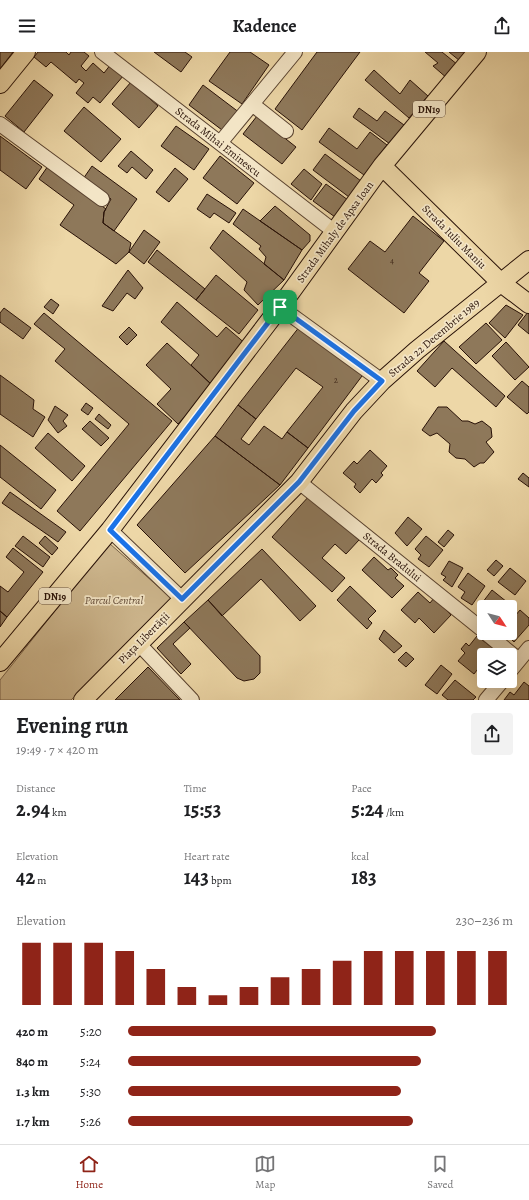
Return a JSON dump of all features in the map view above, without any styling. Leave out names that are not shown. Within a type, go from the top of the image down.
[{"type":"main road","points":[[0,84],[26,52]]},
{"type":"main road","name":"Strada Mihaly de Apsa Ioan","points":[[110,530],[280,307],[382,166],[477,52]]},
{"type":"main road","name":"Strada Iuliu Maniu","points":[[382,166],[500,282],[529,304]]},
{"type":"main road","name":"Strada 22 Decembrie 1989","points":[[182,599],[299,482],[354,411],[382,381],[417,350],[529,260]]},
{"type":"main road","name":"DN19","points":[[0,662],[110,530]]},
{"type":"main road","name":"Piața Libertății","points":[[83,700],[182,599]]},
{"type":"street","name":"Strada Mihai Eminescu","points":[[102,52],[334,232]]},
{"type":"street","points":[[220,144],[289,54]]},
{"type":"street","points":[[252,104],[286,131]]},
{"type":"street","points":[[0,124],[102,199]]},
{"type":"street","points":[[280,307],[382,381]]},
{"type":"street","name":"Strada Bradului","points":[[299,482],[477,626]]},
{"type":"street","points":[[110,530],[182,599]]},
{"type":"street","name":"Strada Bradului","points":[[495,640],[519,660]]},
{"type":"street","points":[[139,644],[192,700]]},
{"type":"street","points":[[517,662],[529,648]]},
{"type":"street","points":[[486,700],[496,688]]},
{"type":"green space","name":"Parcul Central","points":[[109,543],[171,598],[71,700],[0,700],[0,680]]},
{"type":"building","points":[[0,52],[13,52],[0,69]]},
{"type":"building","points":[[38,52],[66,52],[69,55],[71,52],[84,52],[89,56],[81,66],[86,71],[93,63],[104,73],[111,64],[124,75],[100,103],[93,97],[88,103],[76,93],[84,83],[79,79],[76,83],[51,62],[46,67],[34,57]]},
{"type":"building","points":[[154,52],[185,52],[192,57],[181,72]]},
{"type":"building","points":[[230,52],[250,52],[269,65],[242,104],[209,81]]},
{"type":"building","points":[[317,52],[360,52],[302,130],[275,109]]},
{"type":"building","points":[[425,52],[442,52],[458,65],[448,79],[433,66],[438,63]]},
{"type":"building","points":[[449,52],[467,52],[460,61]]},
{"type":"building","points":[[374,70],[400,94],[410,80],[428,96],[409,118],[365,80]]},
{"type":"building","points":[[34,80],[53,95],[24,132],[5,116]]},
{"type":"building","points":[[131,82],[158,106],[139,128],[112,104]]},
{"type":"building","points":[[203,85],[240,113],[226,133],[189,105]]},
{"type":"building","points":[[84,107],[121,139],[101,162],[64,131]]},
{"type":"building","points":[[359,108],[377,121],[385,111],[404,125],[390,144],[353,117]]},
{"type":"building","points":[[257,116],[296,147],[282,164],[243,134]]},
{"type":"building","points":[[176,126],[209,149],[194,170],[161,146]]},
{"type":"building","points":[[329,128],[357,149],[370,132],[387,145],[364,175],[319,142]]},
{"type":"building","points":[[0,136],[42,167],[26,189],[0,170]]},
{"type":"building","points":[[131,151],[153,170],[146,179],[132,167],[127,173],[118,166]]},
{"type":"building","points":[[325,154],[361,181],[349,197],[313,170]]},
{"type":"building","points":[[220,156],[254,183],[237,204],[203,178]]},
{"type":"building","points":[[48,166],[106,209],[104,212],[103,223],[131,243],[129,252],[116,264],[60,225],[74,205],[39,179]]},
{"type":"building","points":[[92,166],[137,199],[114,231],[103,223],[104,212],[111,199],[83,179]]},
{"type":"building","points":[[175,168],[188,179],[169,202],[156,192]]},
{"type":"building","points":[[304,169],[322,184],[311,200],[291,184]]},
{"type":"building","points":[[326,184],[348,200],[335,217],[313,201]]},
{"type":"building","points":[[207,194],[236,213],[229,223],[214,213],[210,218],[197,209]]},
{"type":"building","points":[[275,206],[310,235],[310,241],[302,250],[260,221]]},
{"type":"building","points":[[243,209],[302,250],[284,280],[264,264],[266,257],[259,249],[261,246],[233,224]]},
{"type":"building","points":[[413,216],[444,241],[419,273],[429,281],[404,313],[348,269],[370,241],[385,252]]},
{"type":"building","points":[[144,230],[160,242],[144,264],[129,252]]},
{"type":"building","points":[[223,230],[284,280],[258,305],[244,290],[247,282],[210,248]]},
{"type":"building","points":[[157,250],[205,289],[196,300],[148,262]]},
{"type":"building","points":[[128,270],[143,288],[135,299],[127,293],[113,311],[102,306]]},
{"type":"building","points":[[216,275],[258,310],[239,334],[196,300]]},
{"type":"building","points":[[51,299],[59,305],[53,314],[44,307]]},
{"type":"building","points":[[177,302],[217,337],[226,327],[247,345],[213,386],[191,365],[199,355],[161,322]]},
{"type":"building","points":[[506,305],[523,315],[505,338],[489,323]]},
{"type":"building","points":[[4,308],[31,328],[23,339],[0,322],[0,313]]},
{"type":"building","points":[[528,312],[529,313],[529,334],[518,325]]},
{"type":"building","points":[[44,313],[172,421],[80,531],[57,511],[129,424],[55,361],[65,349],[34,324]]},
{"type":"building","points":[[486,323],[502,340],[476,364],[459,347]]},
{"type":"building","points":[[300,326],[365,372],[308,448],[287,432],[323,387],[296,368],[256,419],[238,405]]},
{"type":"building","points":[[129,327],[137,335],[127,345],[119,337]]},
{"type":"building","points":[[444,341],[505,396],[496,407],[452,368],[435,387],[417,371]]},
{"type":"building","points":[[506,342],[529,367],[515,380],[492,356]]},
{"type":"building","points":[[167,343],[213,386],[178,424],[157,404],[171,389],[146,365]]},
{"type":"building","points":[[0,375],[34,400],[33,409],[45,417],[33,437],[0,414]]},
{"type":"building","points":[[522,381],[529,387],[529,412],[527,414],[507,397]]},
{"type":"building","points":[[86,403],[93,408],[88,415],[81,410]]},
{"type":"building","points":[[238,405],[256,419],[241,439],[249,445],[264,426],[282,439],[287,432],[308,448],[280,485],[215,436]]},
{"type":"building","points":[[55,406],[68,415],[63,421],[67,426],[58,433],[48,420]]},
{"type":"building","points":[[438,407],[447,407],[462,421],[468,421],[475,424],[482,421],[491,428],[492,437],[486,442],[494,452],[484,463],[480,463],[474,467],[465,459],[456,458],[449,452],[450,444],[437,433],[430,436],[422,430]]},
{"type":"building","points":[[99,414],[111,425],[108,429],[95,419]]},
{"type":"building","points":[[90,421],[109,438],[101,446],[82,429]]},
{"type":"building","points":[[48,433],[85,466],[72,481],[35,448]]},
{"type":"building","points":[[215,436],[280,485],[185,573],[137,525]]},
{"type":"building","points":[[0,445],[56,490],[41,509],[0,477]]},
{"type":"building","points":[[370,450],[387,466],[381,473],[383,475],[376,483],[372,479],[360,493],[354,487],[356,484],[343,473],[354,461],[357,464]]},
{"type":"building","points":[[523,473],[529,478],[529,487],[518,479]]},
{"type":"building","points":[[10,492],[66,532],[58,542],[2,503]]},
{"type":"building","points":[[310,495],[359,540],[346,554],[335,544],[322,558],[345,578],[332,592],[272,537]]},
{"type":"building","points":[[408,517],[422,529],[407,546],[395,533]]},
{"type":"building","points":[[448,530],[454,535],[444,547],[438,542]]},
{"type":"building","points":[[23,536],[50,557],[43,567],[15,546]]},
{"type":"building","points":[[45,536],[58,548],[52,555],[39,543]]},
{"type":"building","points":[[426,536],[443,550],[429,567],[418,559],[421,555],[415,549]]},
{"type":"building","points":[[13,548],[43,572],[7,617],[0,611],[0,586],[8,592],[24,572],[6,557]]},
{"type":"building","points":[[262,549],[316,606],[300,621],[261,579],[222,616],[208,600]]},
{"type":"building","points":[[374,557],[388,570],[391,568],[398,575],[395,578],[404,586],[392,598],[362,570]]},
{"type":"building","points":[[496,560],[503,566],[494,576],[487,570]]},
{"type":"building","points":[[449,561],[463,568],[452,587],[443,580],[446,577],[441,574]]},
{"type":"building","points":[[510,568],[526,581],[515,595],[498,582]]},
{"type":"building","points":[[468,573],[485,586],[472,605],[461,598],[465,592],[458,587]]},
{"type":"building","points":[[350,586],[376,611],[368,619],[372,623],[367,629],[337,600]]},
{"type":"building","points":[[492,590],[504,600],[484,600]]},
{"type":"building","points":[[418,592],[430,603],[434,598],[451,615],[434,633],[419,618],[415,623],[401,610]]},
{"type":"building","points":[[208,600],[260,656],[260,673],[254,679],[244,681],[237,678],[184,622]]},
{"type":"building","points":[[520,610],[529,618],[529,625],[517,639],[517,614]]},
{"type":"building","points":[[0,611],[7,617],[0,627]]},
{"type":"building","points":[[184,622],[190,628],[173,644],[191,664],[181,674],[157,648]]},
{"type":"building","points":[[384,630],[402,646],[394,653],[379,639]]},
{"type":"building","points":[[477,636],[477,640],[482,640],[493,648],[477,648],[477,670],[474,674],[458,661],[465,653],[461,649],[466,643],[469,646]]},
{"type":"building","points":[[406,652],[414,659],[406,667],[398,660]]},
{"type":"building","points":[[441,665],[452,674],[437,694],[425,685]]},
{"type":"building","points":[[148,667],[180,700],[115,700]]},
{"type":"building","points":[[455,680],[476,697],[473,700],[448,700],[442,695]]},
{"type":"building","points":[[524,682],[529,686],[529,700],[504,700],[510,692],[514,695]]},
{"type":"route","points":[[280,307],[382,381],[354,411],[299,482],[182,599],[110,530],[280,307]]}]
